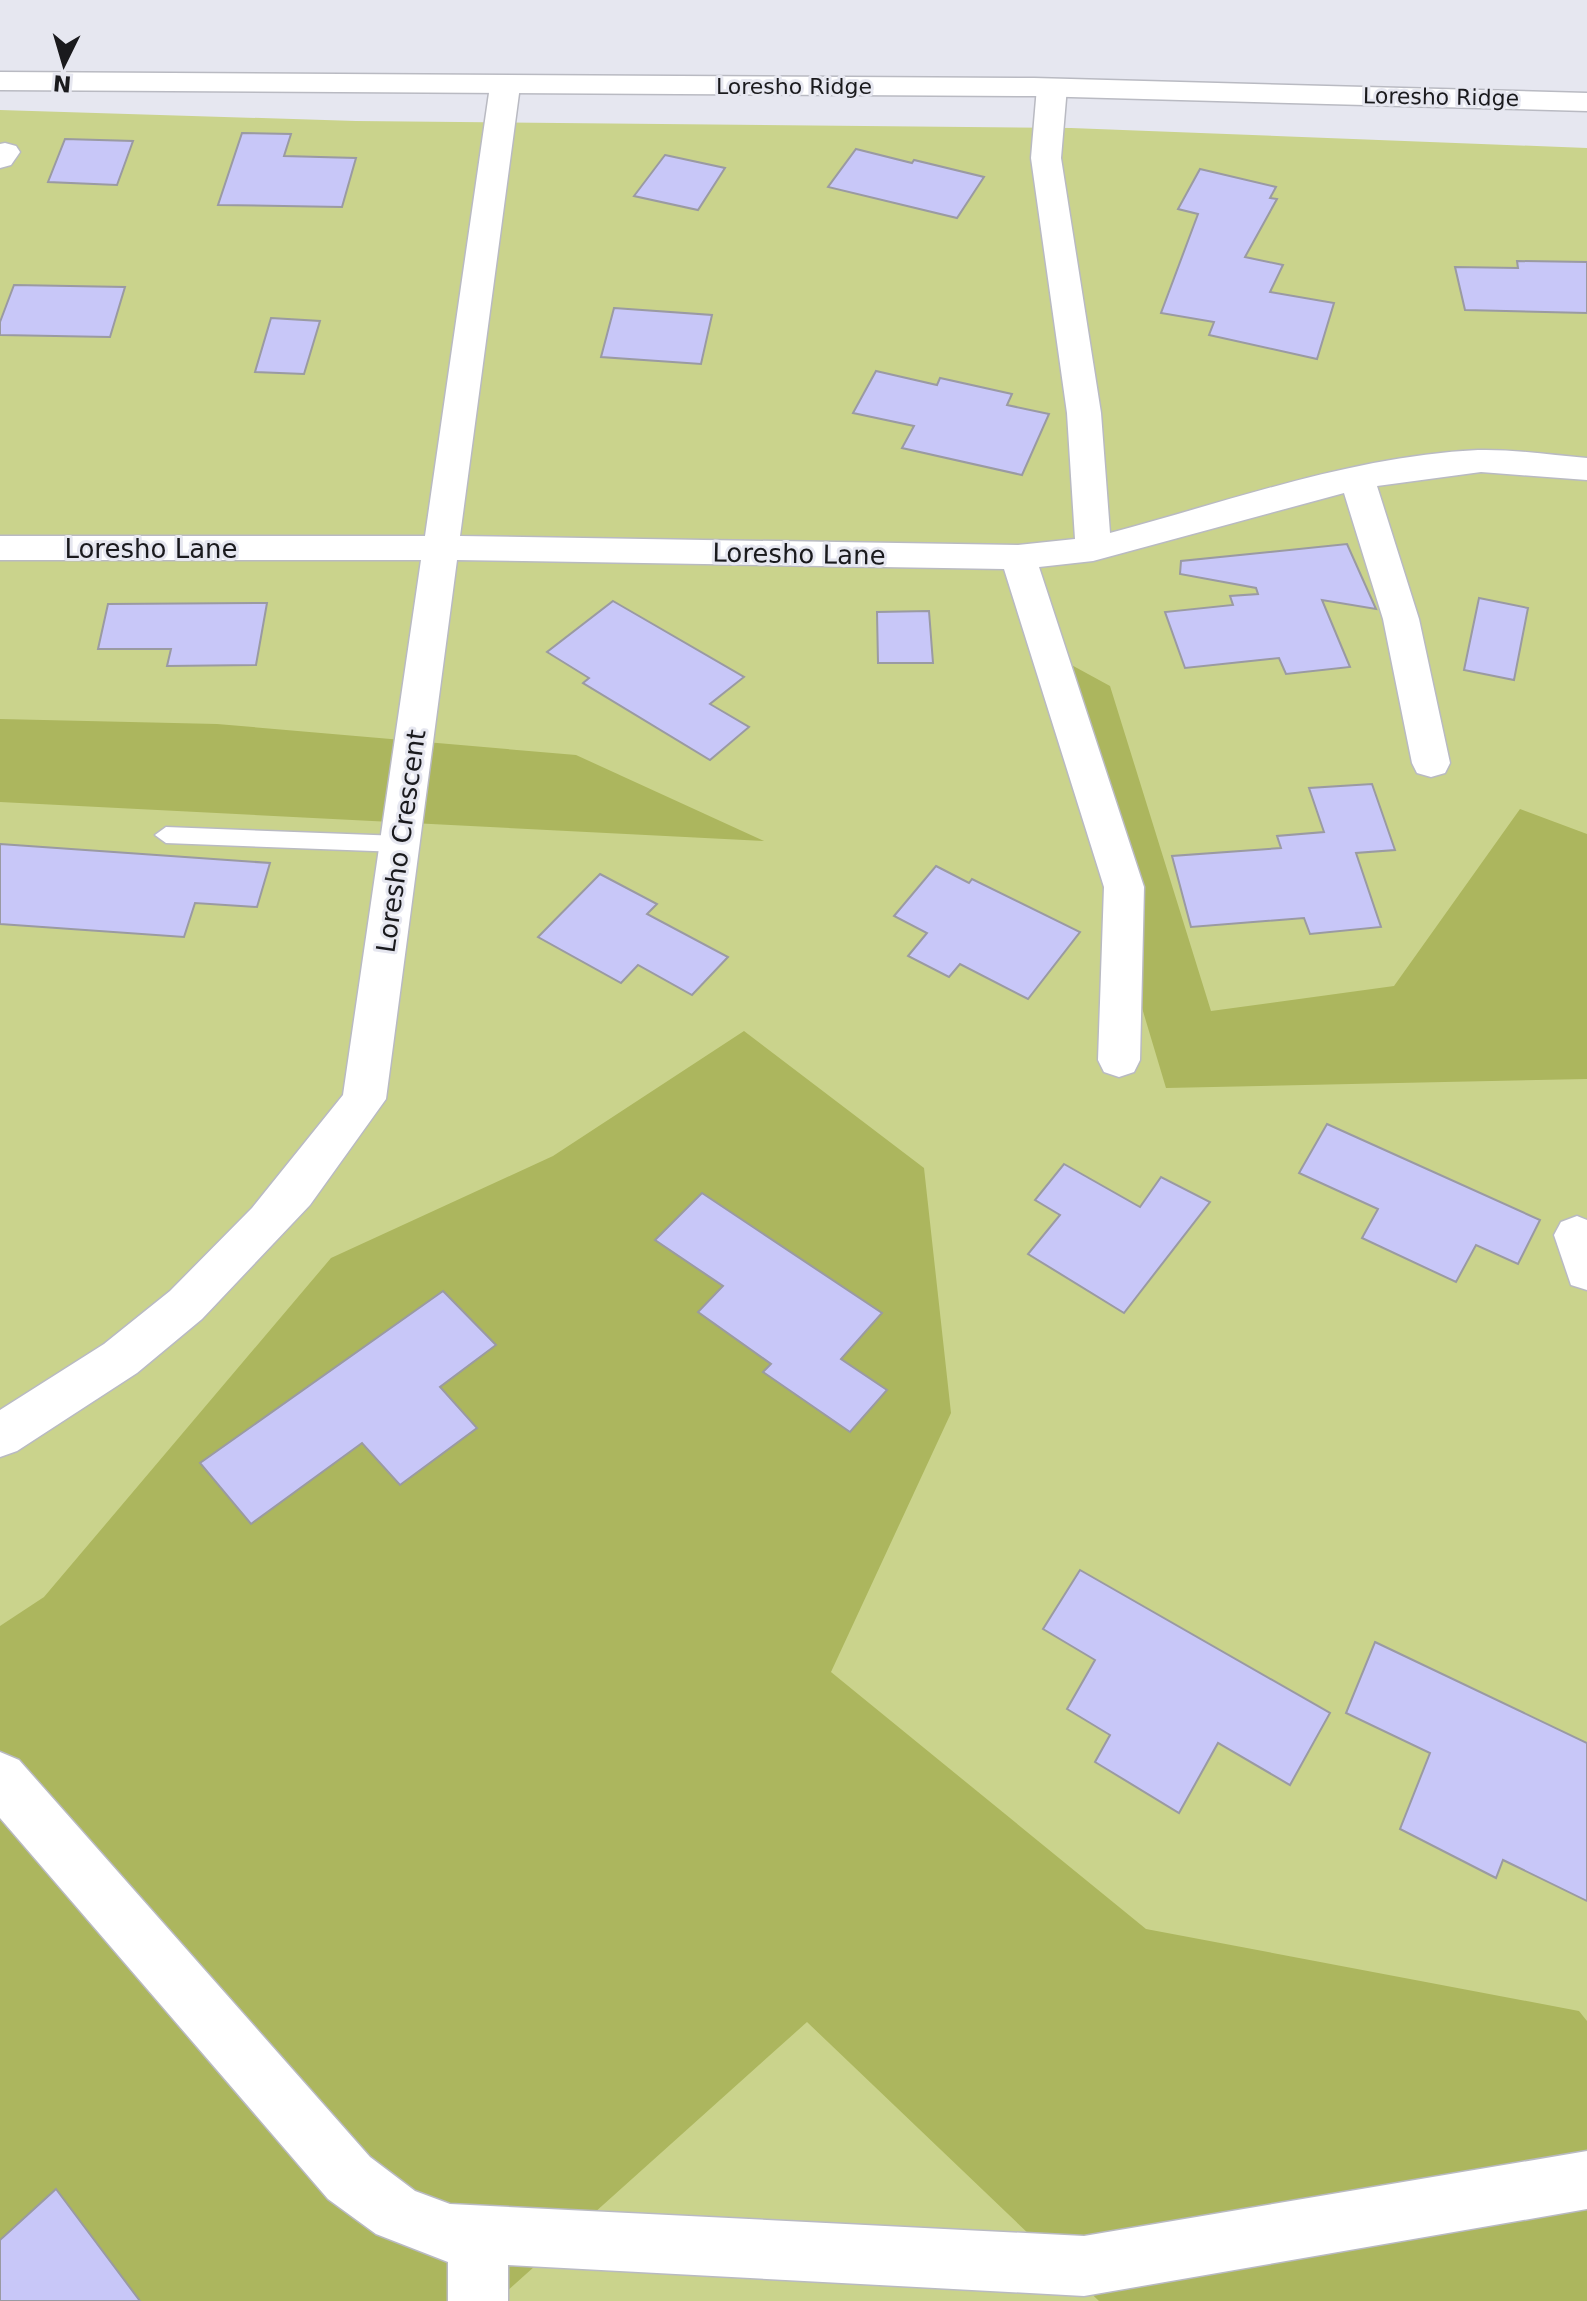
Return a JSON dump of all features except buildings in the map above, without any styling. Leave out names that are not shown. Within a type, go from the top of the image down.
[{"type":"street","name":"Loresho Ridge","points":[[0,81],[1052,87],[1587,102]]},
{"type":"street","name":"Loresho Crescent","points":[[0,1435],[156,1332],[237,1256],[324,1158],[364,1099],[505,86]]},
{"type":"street","points":[[1052,87],[1046,158],[1084,413],[1093,549]]},
{"type":"street","name":"Loresho Lane","points":[[0,548],[442,548],[1018,557],[1093,549],[1357,478],[1431,465],[1481,461],[1587,469]]},
{"type":"street","points":[[1357,478],[1401,619],[1431,763]]},
{"type":"street","points":[[1018,557],[1124,887],[1119,1060]]},
{"type":"street","points":[[0,1778],[349,2178],[397,2213],[450,2233],[1087,2284],[1587,2180]]},
{"type":"street","points":[[478,2234],[478,2301]]},
{"type":"lane","points":[[166,835],[400,844]]},
{"type":"green space","points":[[0,110],[356,121],[1071,128],[1587,148],[1587,2301],[0,2301]]},
{"type":"green space","points":[[1033,644],[1110,686],[1211,1011],[1394,986],[1520,809],[1587,834],[1587,1079],[1166,1088]]},
{"type":"green space","points":[[0,719],[217,724],[576,755],[764,841],[0,802]]},
{"type":"green space","points":[[744,1031],[924,1168],[951,1413],[831,1672],[1146,1929],[1579,2011],[1587,2021],[1587,2301],[1099,2301],[807,2022],[496,2301],[0,2301],[0,1626],[44,1597],[331,1258],[553,1156]]}]
